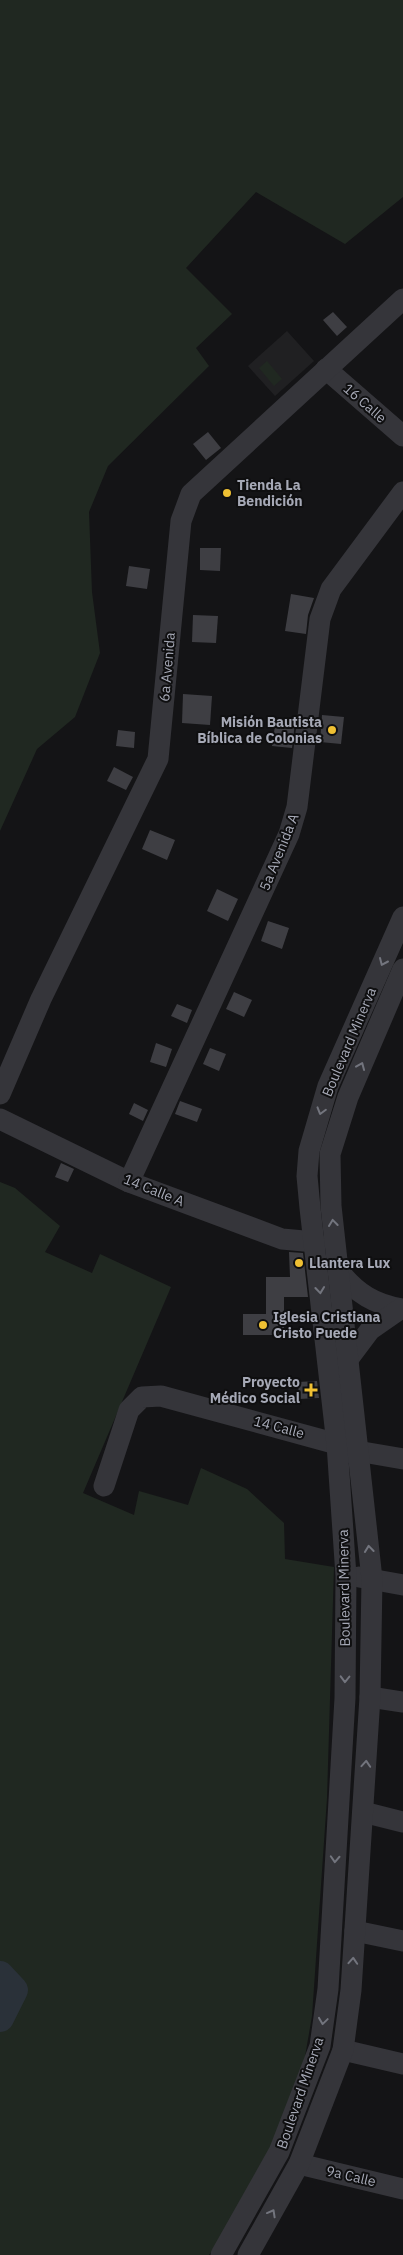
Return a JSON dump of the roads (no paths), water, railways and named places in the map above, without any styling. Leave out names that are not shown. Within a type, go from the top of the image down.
[{"type":"street","name":"6a Avenida","points":[[0,1094],[41,999],[158,759],[181,520],[191,494],[403,298]]},
{"type":"street","name":"16 Calle","points":[[326,369],[403,436]]},
{"type":"street","name":"5a Avenida A","points":[[130,1182],[289,834],[297,807],[320,618],[331,589],[403,492]]},
{"type":"street","name":"Boulevard Minerva","points":[[221,2255],[279,2152],[320,2046],[328,1988],[345,1698],[346,1576],[337,1444],[308,1176],[309,1151],[328,1086],[403,917]]},
{"type":"street","name":"Boulevard Minerva","points":[[248,2255],[299,2164],[343,2050],[351,1990],[370,1697],[372,1579],[331,1206],[330,1154],[348,1097],[403,969]]},
{"type":"street","name":"14 Calle A","points":[[0,1119],[130,1182],[282,1239],[314,1242]]},
{"type":"street","points":[[339,1271],[350,1286],[365,1297],[382,1305],[401,1309]]},
{"type":"street","points":[[348,1358],[370,1330],[401,1309]]},
{"type":"street","name":"14 Calle","points":[[104,1486],[129,1410],[142,1397],[161,1396],[337,1444]]},
{"type":"street","points":[[337,1444],[346,1462],[354,1506],[366,1521]]},
{"type":"street","points":[[357,1451],[403,1459]]},
{"type":"street","points":[[346,1576],[403,1585]]},
{"type":"street","points":[[370,1697],[403,1702]]},
{"type":"street","points":[[339,1794],[350,1804],[358,1803],[363,1810]]},
{"type":"street","points":[[338,1819],[363,1810],[403,1822]]},
{"type":"street","points":[[355,1931],[403,1941]]},
{"type":"street","points":[[343,2050],[403,2064]]},
{"type":"street","name":"9a Calle","points":[[299,2164],[403,2189]]},
{"type":"waterway","points":[[0,1975],[14,1990],[0,2018]]},
{"type":"place","name":"Tienda La Bendición","points":[[227,493]]},
{"type":"place","name":"Misión Bautista Bíblica de Colonias","points":[[332,730]]},
{"type":"place","name":"Llantera Lux","points":[[299,1263]]},
{"type":"place","name":"Iglesia Cristiana Cristo Puede","points":[[263,1325]]},
{"type":"place","name":"Proyecto Médico Social","points":[[311,1390]]}]
